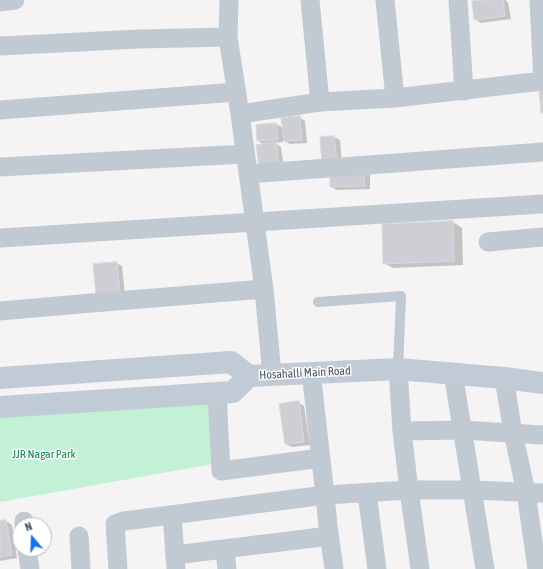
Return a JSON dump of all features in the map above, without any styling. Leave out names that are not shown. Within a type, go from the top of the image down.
[{"type":"street","points":[[0,2],[15,0]]},
{"type":"street","points":[[229,0],[228,38],[264,289],[272,375]]},
{"type":"street","points":[[310,0],[320,102]]},
{"type":"street","points":[[385,0],[395,98]]},
{"type":"street","points":[[458,0],[464,91]]},
{"type":"street","points":[[240,114],[320,102],[395,98],[543,81],[539,0]]},
{"type":"street","points":[[0,46],[139,39],[228,38]]},
{"type":"street","points":[[0,110],[236,92]]},
{"type":"street","points":[[248,174],[543,152]]},
{"type":"street","points":[[0,167],[245,154]]},
{"type":"street","points":[[0,238],[543,204]]},
{"type":"street","points":[[488,242],[543,236]]},
{"type":"street","points":[[0,311],[264,289]]},
{"type":"street","name":"Hosahalli Main Road","points":[[0,378],[231,362],[249,376],[398,369],[454,373],[543,383]]},
{"type":"street","points":[[216,363],[221,471],[321,458]]},
{"type":"street","points":[[398,369],[402,431],[420,569]]},
{"type":"street","points":[[311,372],[334,569]]},
{"type":"street","points":[[454,373],[485,569]]},
{"type":"street","points":[[0,407],[233,392],[249,376]]},
{"type":"street","points":[[504,378],[513,433],[534,492],[537,569]]},
{"type":"street","points":[[402,431],[462,430],[543,435]]},
{"type":"street","points":[[118,569],[115,524],[124,521],[325,495],[409,490],[534,492]]},
{"type":"street","points":[[367,493],[377,569]]},
{"type":"street","points":[[172,515],[175,562],[225,549],[329,536]]},
{"type":"street","points":[[79,536],[81,569]]},
{"type":"street","points":[[225,549],[227,569]]},
{"type":"street","points":[[28,557],[30,569]]},
{"type":"lane","points":[[318,302],[401,296],[398,369]]},
{"type":"green space","name":"JJR Nagar Park","points":[[211,401],[213,464],[0,502],[0,417]]},
{"type":"building","points":[[503,0],[505,16],[474,20],[472,1]]},
{"type":"building","points":[[543,90],[543,113],[541,113],[539,91]]},
{"type":"building","points":[[300,116],[302,140],[284,141],[281,118]]},
{"type":"building","points":[[276,123],[278,139],[257,141],[256,125]]},
{"type":"building","points":[[334,136],[337,162],[322,164],[320,137]]},
{"type":"building","points":[[276,142],[279,165],[259,168],[256,145]]},
{"type":"building","points":[[364,167],[365,186],[330,187],[330,169]]},
{"type":"building","points":[[453,221],[454,261],[383,264],[382,224]]},
{"type":"building","points":[[117,262],[120,293],[96,295],[93,264]]},
{"type":"building","points":[[299,401],[304,442],[285,444],[279,404]]},
{"type":"building","points":[[6,520],[12,555],[0,557],[0,521]]}]
